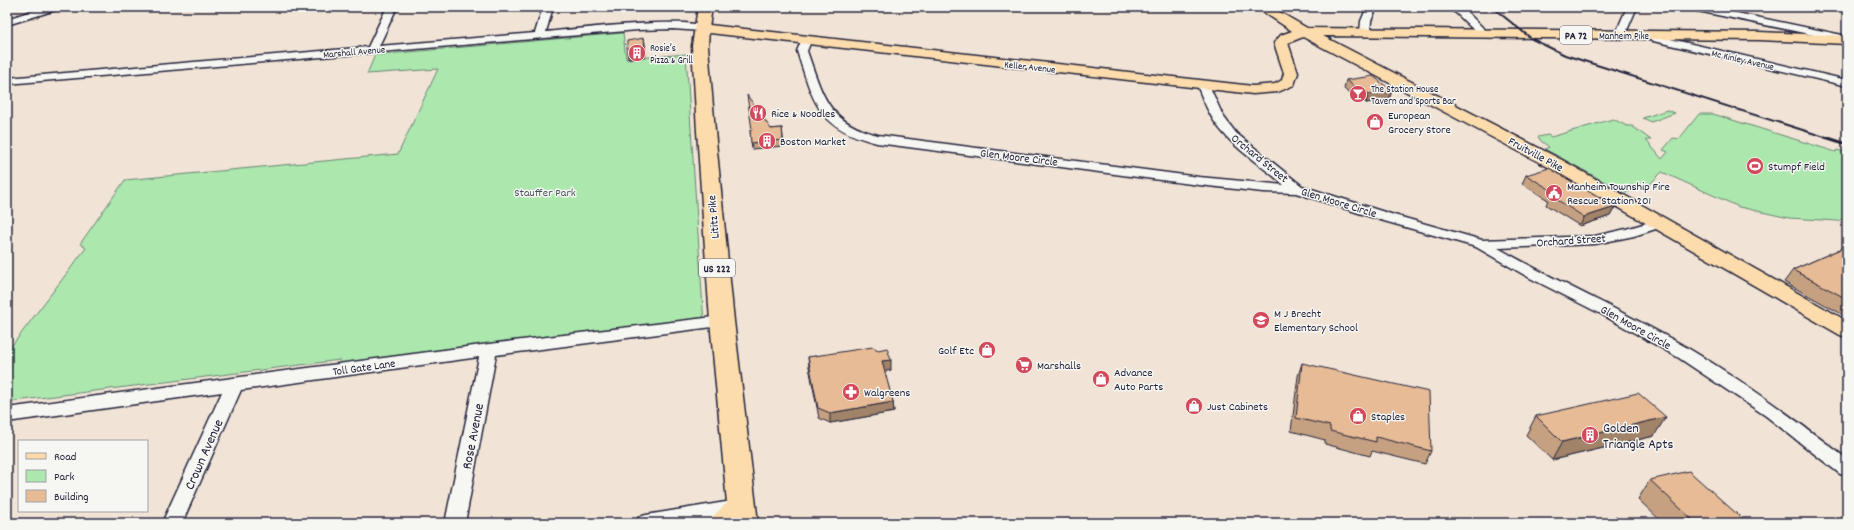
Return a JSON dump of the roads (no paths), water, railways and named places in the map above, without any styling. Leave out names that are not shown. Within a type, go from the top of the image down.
[{"type":"highway","name":"Lititz Pike","points":[[703,17],[700,46],[736,519]]},
{"type":"main road","name":"PA 72","points":[[1262,7],[1305,32]]},
{"type":"main road","name":"Keller Avenue","points":[[703,17],[806,41],[1253,90],[1272,89],[1289,82],[1291,74],[1281,43],[1283,39],[1289,36],[1305,32]]},
{"type":"main road","name":"Manheim Pike","points":[[1305,32],[1765,36],[1847,40]]},
{"type":"main road","name":"Fruitville Pike","points":[[1305,32],[1552,162],[1847,330]]},
{"type":"street","points":[[7,22],[55,7]]},
{"type":"street","points":[[372,49],[392,7]]},
{"type":"street","points":[[540,35],[548,7]]},
{"type":"street","points":[[1365,33],[1366,21],[1372,7]]},
{"type":"street","points":[[1452,7],[1460,10],[1484,34]]},
{"type":"street","points":[[1620,35],[1632,7]]},
{"type":"street","points":[[1693,7],[1847,40]]},
{"type":"street","name":"Marshall Avenue","points":[[7,81],[656,26],[703,17]]},
{"type":"street","name":"Mc Kinley Avenue","points":[[1640,35],[1847,83]]},
{"type":"street","name":"Glen Moore Circle","points":[[806,41],[802,51],[822,108],[834,120],[859,135],[876,139],[1199,181],[1263,188],[1297,189],[1389,218],[1481,244],[1510,261],[1607,310],[1685,354],[1772,411],[1847,469]]},
{"type":"street","name":"Orchard Street","points":[[1203,85],[1215,113],[1234,138],[1286,178],[1297,189]]},
{"type":"street","name":"Orchard Street","points":[[1481,244],[1597,239],[1630,233],[1660,223]]},
{"type":"street","name":"Toll Gate Lane","points":[[7,414],[489,350],[722,321]]},
{"type":"street","name":"Rose Avenue","points":[[455,523],[489,350]]},
{"type":"street","name":"Crown Avenue","points":[[172,523],[234,385]]},
{"type":"street","points":[[646,523],[736,519]]},
{"type":"railway","points":[[1492,7],[1532,39],[1565,55],[1828,138]]},
{"type":"railway","points":[[1825,137],[1847,144]]},
{"type":"place","name":"Rosie’s Pizza & Grill","points":[[637,53]]},
{"type":"place","name":"The Station House Tavern and Sports Bar","points":[[1358,94]]},
{"type":"place","name":"Rice & Noodles","points":[[758,113]]},
{"type":"place","name":"European Grocery Store","points":[[1375,122]]},
{"type":"place","name":"Boston Market","points":[[767,141]]},
{"type":"place","name":"Stumpf Field","points":[[1755,166]]},
{"type":"place","name":"Manheim Township Fire Rescue Station 201","points":[[1554,193]]},
{"type":"place","name":"M J Brecht Elementary School","points":[[1261,320]]},
{"type":"place","name":"Golf Etc","points":[[987,350]]},
{"type":"place","name":"Marshalls","points":[[1024,365]]},
{"type":"place","name":"Advance Auto Parts","points":[[1101,379]]},
{"type":"place","name":"Walgreens","points":[[851,392]]},
{"type":"place","name":"Just Cabinets","points":[[1194,406]]},
{"type":"place","name":"Staples","points":[[1358,416]]},
{"type":"place","name":"Golden Triangle Apts","points":[[1590,435]]},
{"type":"park label","name":"Stauffer Park","points":[[545,192]]}]
